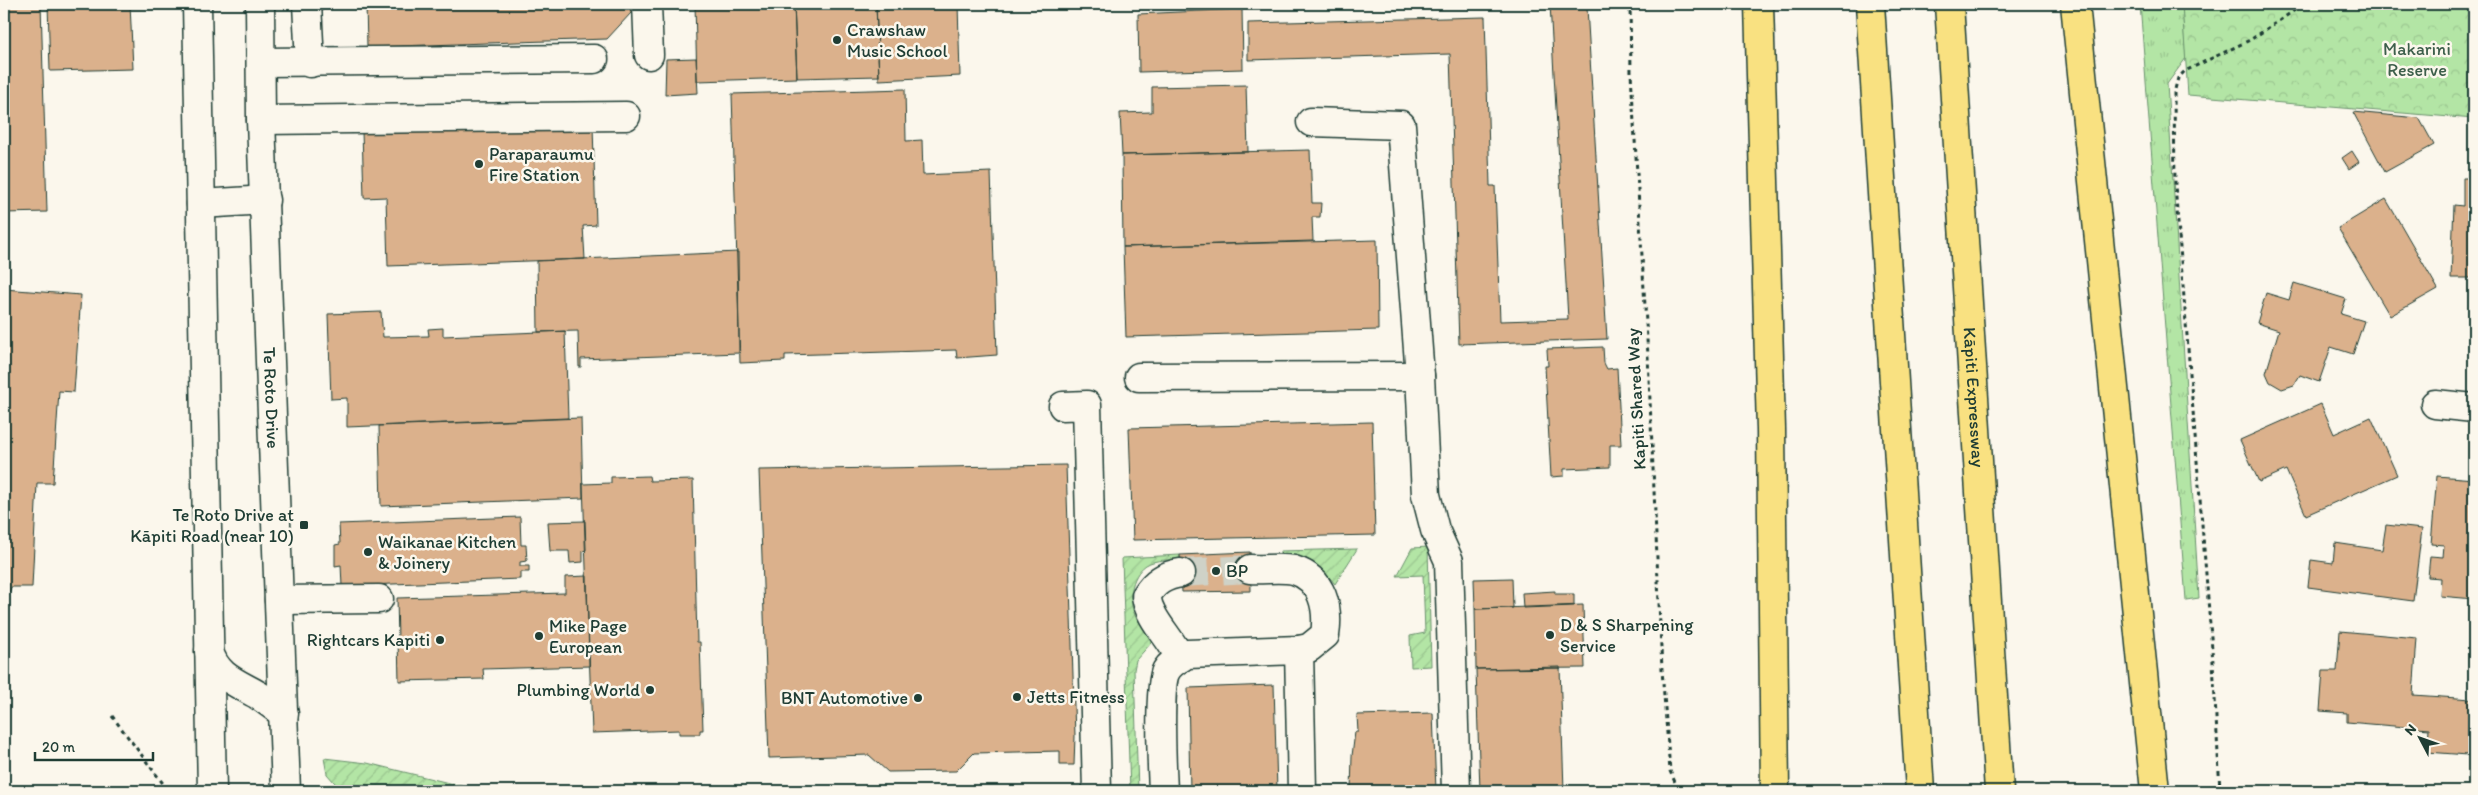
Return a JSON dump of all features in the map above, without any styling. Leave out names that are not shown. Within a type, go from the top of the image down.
[{"type":"highway","points":[[1759,4],[1771,429],[1775,791]]},
{"type":"highway","points":[[1870,4],[1920,791]]},
{"type":"highway","name":"Kāpiti Expressway","points":[[1949,4],[1999,785]]},
{"type":"highway","points":[[2075,4],[2155,791]]},
{"type":"street","points":[[197,4],[212,791]]},
{"type":"street","name":"Te Roto Drive","points":[[260,4],[261,120],[286,791]]},
{"type":"street","points":[[307,4],[310,62]]},
{"type":"street","points":[[647,4],[649,55]]},
{"type":"street","points":[[262,62],[594,59]]},
{"type":"street","points":[[261,120],[626,116]]},
{"type":"street","points":[[1311,122],[1401,125],[1420,376],[1426,495],[1436,530],[1449,561],[1456,791]]},
{"type":"street","points":[[201,204],[265,200]]},
{"type":"street","points":[[1139,377],[1420,376]]},
{"type":"street","points":[[2435,404],[2474,408]]},
{"type":"street","points":[[1063,406],[1086,406],[1097,791]]},
{"type":"street","points":[[1163,791],[1162,692],[1165,672],[1174,662],[1187,654],[1299,650],[1309,648],[1325,635],[1326,605],[1320,589],[1307,577],[1293,570],[1250,570]]},
{"type":"street","points":[[1180,658],[1169,638],[1154,619],[1146,596],[1152,586],[1161,579],[1181,573]]},
{"type":"street","points":[[279,600],[379,599]]},
{"type":"street","points":[[1299,650],[1302,791]]},
{"type":"street","points":[[209,651],[215,666],[225,677],[257,695],[284,714]]},
{"type":"path","name":"Kapiti Shared Way","points":[[1630,4],[1631,73],[1648,356],[1662,670],[1670,771],[1679,791]]},
{"type":"path","points":[[2220,791],[2213,662],[2175,185],[2174,94],[2178,78],[2186,71],[2250,40],[2304,4]]},
{"type":"path","points":[[112,716],[168,790]]},
{"type":"green space","points":[[2140,4],[2182,4],[2186,58],[2167,84],[2199,598],[2186,600]]},
{"type":"green space","name":"Makarini Reserve","points":[[2182,4],[2474,4],[2474,119],[2188,95]]},
{"type":"green space","points":[[1428,547],[1431,666],[1411,667],[1410,636],[1425,633],[1423,575],[1397,576],[1412,548]]},
{"type":"green space","points":[[1357,549],[1335,584],[1323,571],[1311,563],[1280,557],[1280,551]]},
{"type":"green space","points":[[1180,555],[1181,560],[1158,561],[1146,565],[1136,576],[1133,583],[1131,598],[1134,613],[1140,623],[1151,632],[1151,643],[1136,660],[1134,670],[1138,791],[1130,791],[1122,558]]},
{"type":"green space","points":[[324,758],[367,763],[482,791],[342,791],[327,774]]},
{"type":"building","points":[[4,4],[41,4],[47,212],[4,213]]},
{"type":"building","points":[[48,4],[130,4],[133,69],[50,71]]},
{"type":"building","points":[[366,4],[631,4],[631,13],[607,39],[367,47]]},
{"type":"building","points":[[695,4],[794,4],[797,78],[697,81]]},
{"type":"building","name":"Crawshaw Music School","points":[[794,4],[876,4],[879,76],[797,78]]},
{"type":"building","points":[[876,4],[958,4],[960,76],[879,80]]},
{"type":"building","points":[[1550,4],[1591,4],[1591,7],[1587,8],[1607,339],[1459,344],[1450,54],[1248,60],[1248,23],[1485,17],[1490,186],[1495,186],[1500,321],[1568,319]]},
{"type":"building","points":[[1242,9],[1243,69],[1139,72],[1138,14]]},
{"type":"building","points":[[696,58],[698,93],[665,95],[666,59]]},
{"type":"building","points":[[1246,85],[1248,152],[1122,155],[1120,113],[1152,112],[1152,87]]},
{"type":"building","points":[[905,89],[906,141],[922,140],[923,175],[991,172],[997,355],[957,358],[956,350],[785,355],[785,361],[740,363],[732,94]]},
{"type":"building","points":[[2353,112],[2419,118],[2434,145],[2385,172]]},
{"type":"building","name":"Paraparaumu Fire Station","points":[[593,126],[596,225],[583,226],[585,259],[388,266],[386,197],[364,198],[362,131]]},
{"type":"building","points":[[1310,150],[1312,203],[1321,203],[1320,217],[1312,217],[1313,241],[1123,247],[1122,155]]},
{"type":"building","points":[[2352,151],[2359,162],[2349,169],[2342,158]]},
{"type":"building","points":[[2463,178],[2474,178],[2474,278],[2451,278],[2454,205],[2463,206]]},
{"type":"building","points":[[2386,199],[2438,289],[2390,316],[2338,228]]},
{"type":"building","points":[[1377,240],[1378,330],[1126,337],[1123,247]]},
{"type":"building","points":[[738,252],[739,353],[581,359],[581,367],[579,367],[578,331],[538,332],[537,261]]},
{"type":"building","points":[[2294,283],[2346,299],[2341,314],[2364,321],[2353,354],[2331,347],[2319,382],[2300,375],[2294,385],[2282,389],[2270,382],[2266,373],[2279,330],[2257,323],[2266,293],[2289,300]]},
{"type":"building","points":[[4,289],[81,295],[74,392],[59,391],[53,483],[37,483],[32,587],[11,587],[4,609]]},
{"type":"building","points":[[381,312],[383,337],[429,336],[428,329],[443,328],[443,336],[565,331],[568,418],[347,427],[347,398],[331,399],[328,314]]},
{"type":"building","points":[[1603,347],[1604,363],[1607,369],[1617,368],[1621,445],[1610,445],[1610,467],[1564,469],[1564,476],[1551,477],[1545,366],[1548,366],[1547,349]]},
{"type":"building","points":[[2321,404],[2334,434],[2371,417],[2397,475],[2306,515],[2286,470],[2259,482],[2240,440]]},
{"type":"building","points":[[581,418],[583,498],[381,506],[379,426]]},
{"type":"building","points":[[1372,422],[1375,535],[1133,540],[1129,428]]},
{"type":"building","points":[[1066,465],[1075,736],[1074,765],[1060,765],[1060,751],[974,753],[956,771],[888,772],[869,755],[769,758],[759,470]]},
{"type":"building","points":[[649,476],[650,481],[693,480],[697,642],[700,642],[703,730],[700,730],[700,734],[679,734],[679,730],[592,733],[583,484],[611,483],[611,477]]},
{"type":"building","points":[[2437,476],[2474,479],[2474,599],[2440,596],[2441,578],[2428,577],[2430,556],[2443,557],[2444,545],[2431,544]]},
{"type":"building","points":[[520,517],[521,545],[526,545],[527,561],[520,562],[520,566],[529,566],[529,572],[520,572],[520,579],[342,586],[341,565],[335,566],[335,545],[340,544],[339,524]]},
{"type":"building","points":[[585,521],[586,550],[583,551],[583,562],[570,563],[569,551],[550,551],[548,522]]},
{"type":"building","points":[[2386,525],[2422,529],[2413,601],[2308,587],[2311,560],[2333,563],[2335,543],[2382,550]]},
{"type":"building","name":"BP","points":[[1250,552],[1251,591],[1182,592],[1180,555]]},
{"type":"building","points":[[587,576],[589,666],[483,669],[484,679],[399,681],[397,598],[565,593],[565,577]]},
{"type":"building","points":[[1512,578],[1513,608],[1475,609],[1474,579]]},
{"type":"building","points":[[1555,591],[1555,594],[1574,594],[1574,606],[1523,608],[1522,593]]},
{"type":"building","points":[[1583,605],[1585,668],[1476,669],[1475,609]]},
{"type":"building","points":[[2340,631],[2417,638],[2413,695],[2472,699],[2468,755],[2427,752],[2429,729],[2347,722],[2347,713],[2320,711],[2323,671],[2337,671]]},
{"type":"building","points":[[1560,667],[1564,791],[1480,791],[1476,669]]},
{"type":"building","points":[[1274,685],[1277,791],[1190,791],[1188,688]]},
{"type":"building","points":[[1433,713],[1436,791],[1351,791],[1352,756],[1355,732],[1358,732],[1357,715]]},
{"type":"tunnel","points":[[1181,573],[1250,569]]},
{"type":"place","name":"Crawshaw Music School","points":[[837,40]]},
{"type":"place","name":"Paraparaumu Fire Station","points":[[479,164]]},
{"type":"place","name":"Te Roto Drive at Kāpiti Road (near 10)","points":[[304,525]]},
{"type":"place","name":"Waikanae Kitchen & Joinery","points":[[368,552]]},
{"type":"place","name":"BP","points":[[1216,571]]},
{"type":"place","name":"D & S Sharpening Service","points":[[1550,635]]},
{"type":"place","name":"Mike Page European","points":[[539,636]]},
{"type":"place","name":"Rightcars Kapiti","points":[[440,640]]},
{"type":"place","name":"Plumbing World","points":[[650,690]]},
{"type":"place","name":"Jetts Fitness","points":[[1017,697]]},
{"type":"place","name":"BNT Automotive","points":[[918,698]]}]
